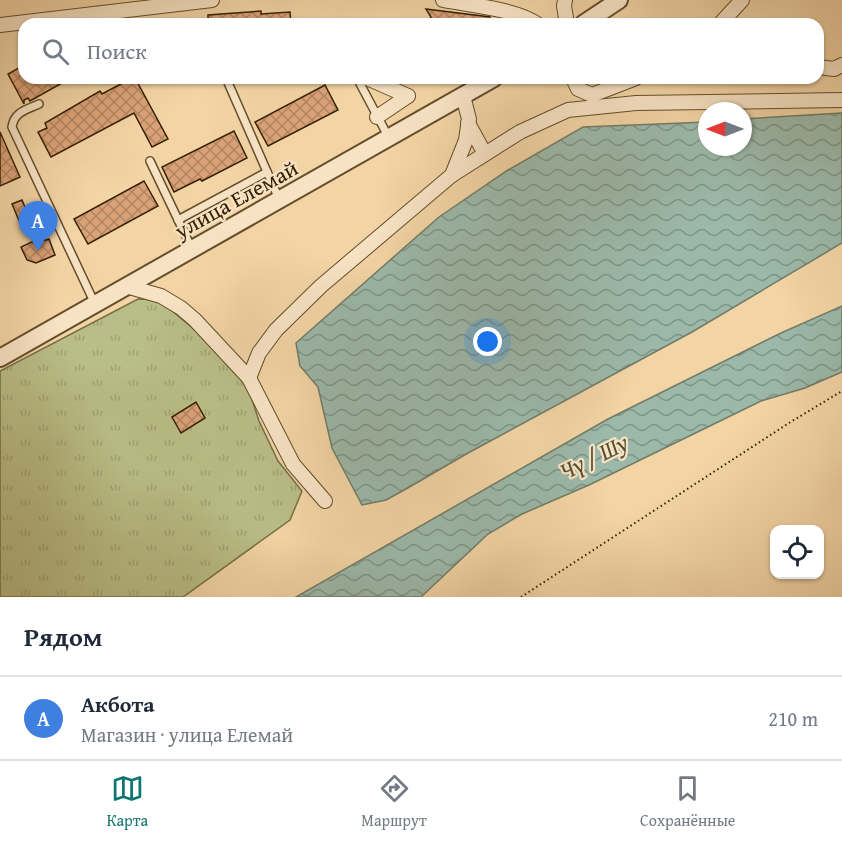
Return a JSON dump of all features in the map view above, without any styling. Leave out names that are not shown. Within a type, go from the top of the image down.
[{"type":"street","points":[[60,18],[213,0]]},
{"type":"street","points":[[443,0],[499,10],[525,18]]},
{"type":"street","points":[[566,0],[564,6],[566,18]]},
{"type":"street","points":[[592,18],[619,0]]},
{"type":"street","points":[[726,18],[742,0]]},
{"type":"street","points":[[0,25],[18,23]]},
{"type":"street","points":[[824,68],[834,69],[842,65]]},
{"type":"street","points":[[377,117],[408,96],[381,84]]},
{"type":"street","name":"улица Елемай","points":[[0,358],[484,84]]},
{"type":"street","points":[[576,84],[578,89],[592,94],[620,84]]},
{"type":"street","points":[[452,175],[466,140],[468,123],[463,96]]},
{"type":"street","points":[[249,378],[259,354],[276,330],[321,286],[452,175],[520,132],[568,110],[636,103],[842,100]]},
{"type":"street","points":[[468,123],[485,154]]},
{"type":"street","points":[[126,286],[161,296],[181,308],[249,378],[293,464],[325,501]]},
{"type":"lane","points":[[229,84],[280,200]]},
{"type":"lane","points":[[360,84],[389,138]]},
{"type":"lane","points":[[39,105],[18,113],[13,120],[12,127],[95,304]]},
{"type":"lane","points":[[150,161],[192,249]]},
{"type":"lane","points":[[178,220],[267,172]]},
{"type":"path","points":[[521,597],[842,391]]},
{"type":"green space","points":[[138,299],[159,300],[213,345],[245,378],[259,421],[278,461],[302,491],[290,520],[183,597],[0,597],[0,371]]},
{"type":"water","points":[[842,113],[842,243],[692,332],[386,500],[362,505],[332,448],[318,387],[300,366],[296,343],[439,217],[508,170],[583,127],[698,122],[698,156],[752,156],[752,118]]},
{"type":"water","name":"Чү / Шу","points":[[842,306],[842,372],[805,388],[761,401],[589,485],[522,514],[488,534],[421,597],[296,597],[608,419],[781,333]]},
{"type":"building","points":[[426,9],[490,17],[490,18],[431,18]]},
{"type":"building","points":[[261,11],[261,14],[290,12],[290,18],[208,18],[208,15]]},
{"type":"building","points":[[18,68],[18,84],[60,84],[30,101],[28,98],[24,100],[24,104],[8,74]]},
{"type":"building","points":[[121,84],[138,84],[168,139],[152,147],[134,113],[51,157],[38,132],[47,128],[45,123],[100,91],[102,94]]},
{"type":"building","points":[[325,85],[338,110],[268,146],[255,122]]},
{"type":"building","points":[[234,131],[247,158],[202,181],[200,179],[174,192],[162,167]]},
{"type":"building","points":[[0,132],[20,177],[0,186]]},
{"type":"building","points":[[144,181],[158,206],[88,244],[74,219]]},
{"type":"building","points":[[22,200],[30,219],[20,223],[12,204]]},
{"type":"building","points":[[38,239],[43,241],[49,239],[55,255],[36,263],[27,260],[21,247]]},
{"type":"building","points":[[196,402],[205,418],[181,433],[172,417]]},
{"type":"place","name":"Акбота","points":[[38,251]]}]
